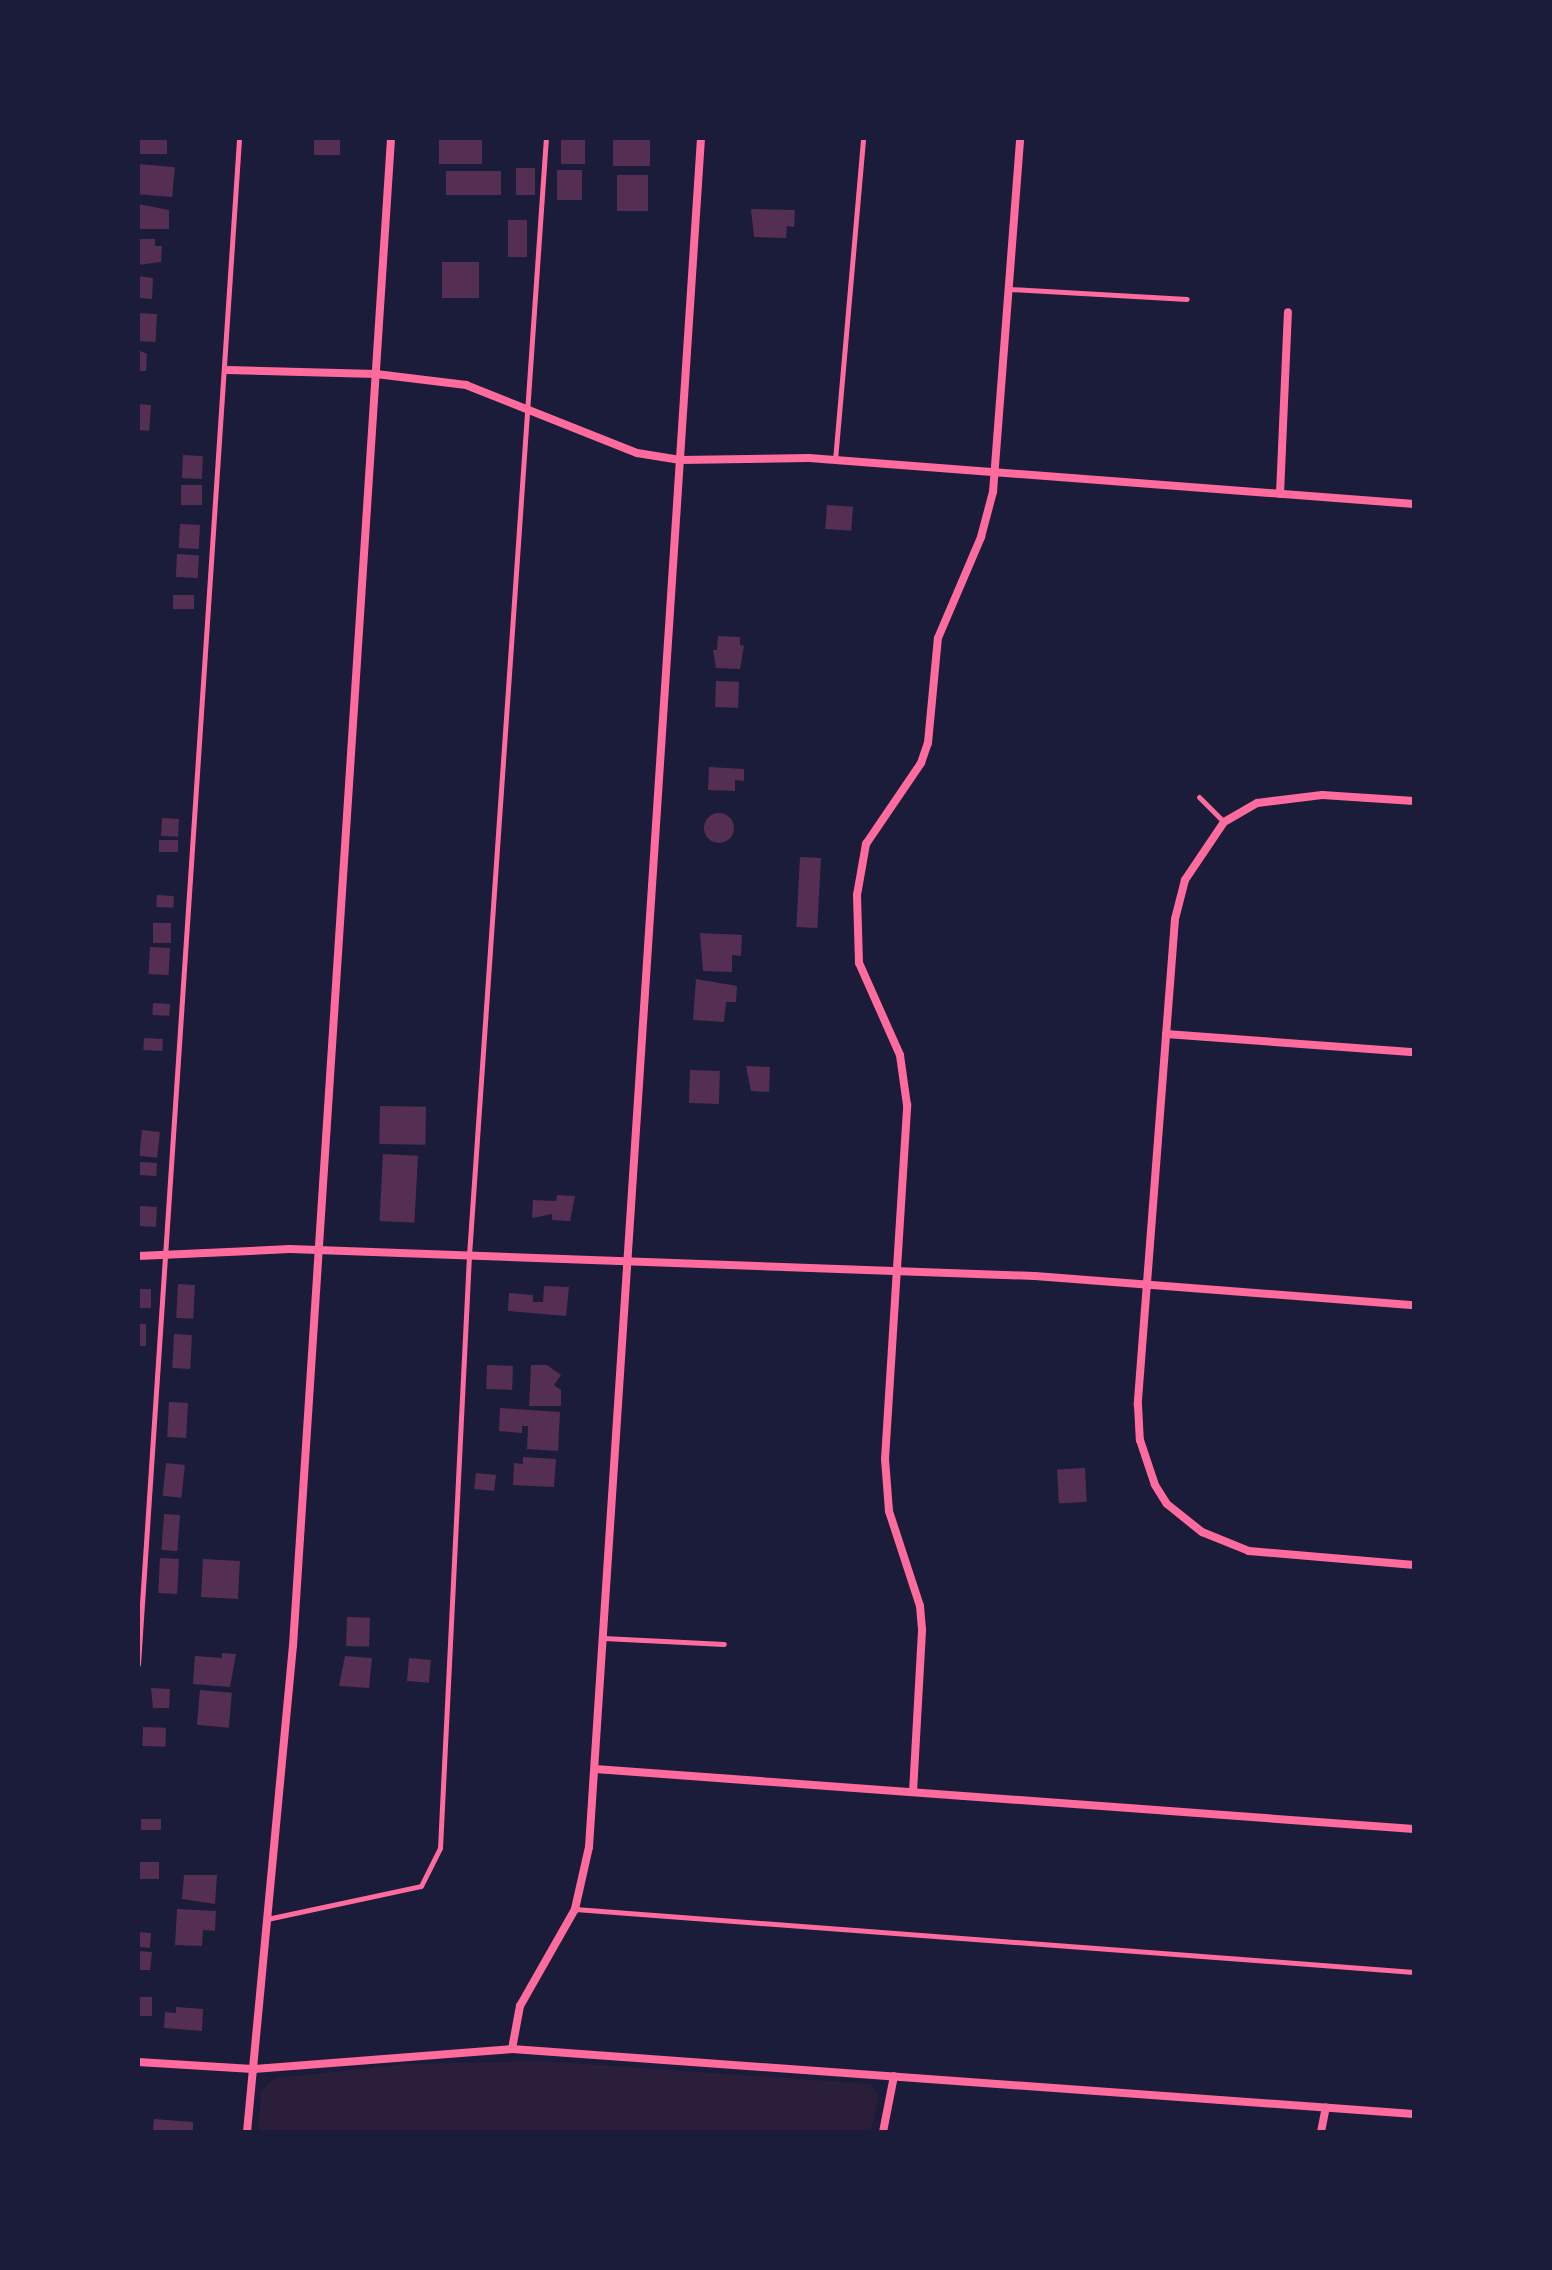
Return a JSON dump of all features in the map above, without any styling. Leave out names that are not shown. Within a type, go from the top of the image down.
[{"type":"street","points":[[247,2132],[293,1646],[391,138]]},
{"type":"street","points":[[512,2049],[520,2006],[575,1909],[589,1847],[701,138]]},
{"type":"street","points":[[913,1792],[921,1617],[886,1492],[907,1105],[900,1055],[859,963],[860,868],[880,818],[921,763],[928,743],[938,638],[981,537],[994,473],[1020,138]]},
{"type":"street","points":[[1280,494],[1288,312]]},
{"type":"street","points":[[226,370],[376,374],[466,385],[637,453],[680,460],[834,460],[1414,504]]},
{"type":"street","points":[[1414,801],[1289,796],[1257,803],[1224,822],[1203,846],[1185,880],[1175,919],[1148,1285],[1140,1440],[1155,1485],[1183,1519],[1225,1545],[1249,1551],[1414,1565]]},
{"type":"street","points":[[1166,1034],[1414,1052]]},
{"type":"street","points":[[138,1256],[319,1250],[896,1271],[1148,1285],[1414,1305]]},
{"type":"street","points":[[595,1769],[1414,1829]]},
{"type":"street","points":[[138,2062],[253,2069],[512,2049],[1414,2114]]},
{"type":"street","points":[[883,2132],[894,2076]]},
{"type":"street","points":[[1321,2132],[1326,2107]]},
{"type":"lane","points":[[138,1664],[239,138]]},
{"type":"lane","points":[[267,1919],[421,1886],[440,1848],[469,1255],[530,410],[546,138]]},
{"type":"lane","points":[[834,460],[863,138]]},
{"type":"lane","points":[[1008,289],[1187,299]]},
{"type":"lane","points":[[1199,797],[1224,822]]},
{"type":"lane","points":[[603,1638],[724,1644]]},
{"type":"lane","points":[[575,1909],[1414,1972]]},
{"type":"shaded area","points":[[544,2061],[871,2084],[879,2097],[870,2132],[258,2132],[261,2091],[275,2078],[406,2064]]},
{"type":"building","points":[[138,138],[167,138],[167,154],[138,154]]},
{"type":"building","points":[[314,138],[340,138],[340,155],[314,155]]},
{"type":"building","points":[[439,138],[482,138],[482,164],[439,164]]},
{"type":"building","points":[[561,138],[585,138],[585,164],[561,164]]},
{"type":"building","points":[[613,138],[650,138],[650,166],[613,166]]},
{"type":"building","points":[[138,164],[175,167],[172,197],[138,194]]},
{"type":"building","points":[[516,168],[535,168],[535,195],[516,195]]},
{"type":"building","points":[[557,170],[582,170],[582,200],[557,200]]},
{"type":"building","points":[[446,171],[501,171],[501,195],[446,195]]},
{"type":"building","points":[[617,175],[648,175],[648,211],[617,211]]},
{"type":"building","points":[[138,204],[169,210],[169,229],[138,229]]},
{"type":"building","points":[[751,209],[795,210],[794,227],[787,226],[786,238],[754,237]]},
{"type":"building","points":[[508,220],[527,220],[527,257],[508,257]]},
{"type":"building","points":[[138,239],[155,239],[155,246],[162,246],[161,262],[138,265]]},
{"type":"building","points":[[442,262],[479,262],[479,298],[442,298]]},
{"type":"building","points":[[138,276],[153,278],[152,299],[138,298]]},
{"type":"building","points":[[138,313],[157,314],[156,342],[138,341]]},
{"type":"building","points":[[138,350],[147,354],[146,371],[138,371]]},
{"type":"building","points":[[138,404],[151,405],[149,431],[138,430]]},
{"type":"building","points":[[183,455],[203,456],[202,479],[182,478]]},
{"type":"building","points":[[181,485],[202,485],[202,505],[181,505]]},
{"type":"building","points":[[827,505],[853,507],[851,531],[825,529]]},
{"type":"building","points":[[180,524],[200,525],[199,549],[179,548]]},
{"type":"building","points":[[177,554],[199,555],[198,578],[176,577]]},
{"type":"building","points":[[173,595],[194,595],[194,609],[173,609]]},
{"type":"building","points":[[718,636],[740,637],[740,645],[744,646],[740,669],[716,668],[713,650],[717,650]]},
{"type":"building","points":[[716,681],[739,682],[738,708],[715,707]]},
{"type":"building","points":[[709,767],[744,769],[744,781],[735,780],[735,791],[708,790]]},
{"type":"building","points":[[719,813],[725,814],[733,822],[733,834],[725,842],[719,843],[713,842],[705,834],[704,828],[705,822],[713,814]]},
{"type":"building","points":[[162,818],[179,819],[178,837],[161,836]]},
{"type":"building","points":[[159,840],[178,840],[178,852],[159,852]]},
{"type":"building","points":[[800,857],[821,858],[817,928],[796,927]]},
{"type":"building","points":[[157,895],[174,896],[173,908],[156,907]]},
{"type":"building","points":[[153,923],[171,923],[171,943],[153,943]]},
{"type":"building","points":[[700,933],[742,935],[741,956],[732,955],[732,972],[703,971]]},
{"type":"building","points":[[150,947],[170,948],[169,975],[149,974]]},
{"type":"building","points":[[696,979],[737,986],[736,1002],[726,1002],[724,1022],[693,1020]]},
{"type":"building","points":[[153,1003],[170,1004],[169,1016],[152,1015]]},
{"type":"building","points":[[144,1038],[163,1039],[162,1051],[143,1050]]},
{"type":"building","points":[[746,1066],[770,1067],[769,1092],[751,1091]]},
{"type":"building","points":[[690,1070],[720,1071],[719,1104],[689,1103]]},
{"type":"building","points":[[380,1106],[426,1107],[425,1145],[379,1144]]},
{"type":"building","points":[[142,1130],[160,1132],[157,1158],[139,1156]]},
{"type":"building","points":[[383,1154],[418,1156],[414,1223],[379,1221]]},
{"type":"building","points":[[139,1162],[157,1163],[156,1176],[138,1175]]},
{"type":"building","points":[[557,1195],[575,1196],[570,1221],[552,1220],[552,1214],[532,1218],[533,1200],[556,1201]]},
{"type":"building","points":[[138,1206],[157,1207],[156,1227],[138,1226]]},
{"type":"building","points":[[178,1284],[195,1285],[193,1319],[176,1318]]},
{"type":"building","points":[[544,1286],[569,1287],[566,1316],[508,1311],[509,1293],[533,1295],[533,1302],[543,1302]]},
{"type":"building","points":[[139,1289],[151,1289],[151,1308],[139,1308]]},
{"type":"building","points":[[138,1324],[146,1324],[146,1346],[138,1346]]},
{"type":"building","points":[[174,1334],[192,1335],[190,1369],[172,1368]]},
{"type":"building","points":[[487,1365],[513,1366],[512,1390],[486,1389]]},
{"type":"building","points":[[531,1365],[547,1365],[561,1375],[554,1385],[561,1390],[561,1406],[529,1406]]},
{"type":"building","points":[[169,1402],[188,1403],[186,1438],[167,1437]]},
{"type":"building","points":[[500,1408],[560,1412],[558,1451],[527,1449],[528,1426],[522,1426],[522,1433],[499,1431]]},
{"type":"building","points":[[523,1457],[556,1459],[554,1487],[513,1485],[514,1463],[523,1464]]},
{"type":"building","points":[[166,1463],[185,1465],[181,1498],[163,1496]]},
{"type":"building","points":[[1085,1468],[1087,1502],[1059,1503],[1057,1469]]},
{"type":"building","points":[[476,1473],[496,1475],[494,1491],[474,1489]]},
{"type":"building","points":[[164,1514],[180,1515],[177,1551],[161,1550]]},
{"type":"building","points":[[160,1558],[179,1559],[177,1594],[158,1593]]},
{"type":"building","points":[[203,1559],[240,1561],[238,1599],[201,1597]]},
{"type":"building","points":[[347,1617],[370,1618],[369,1647],[346,1646]]},
{"type":"building","points":[[222,1653],[236,1654],[230,1687],[193,1684],[195,1656],[222,1658]]},
{"type":"building","points":[[345,1656],[372,1658],[369,1688],[339,1686]]},
{"type":"building","points":[[409,1658],[431,1660],[429,1683],[407,1681]]},
{"type":"building","points":[[151,1688],[170,1689],[169,1708],[153,1708]]},
{"type":"building","points":[[200,1690],[232,1693],[229,1728],[197,1725]]},
{"type":"building","points":[[143,1727],[166,1728],[165,1747],[142,1746]]},
{"type":"building","points":[[141,1819],[161,1819],[161,1830],[141,1830]]},
{"type":"building","points":[[138,1862],[159,1862],[159,1879],[138,1879]]},
{"type":"building","points":[[184,1875],[217,1875],[215,1904],[182,1899]]},
{"type":"building","points":[[177,1909],[216,1911],[215,1931],[203,1930],[202,1946],[175,1945]]},
{"type":"building","points":[[138,1932],[151,1933],[150,1948],[138,1947]]},
{"type":"building","points":[[138,1951],[152,1952],[150,1970],[138,1970]]},
{"type":"building","points":[[138,1997],[152,1997],[152,2016],[138,2016]]},
{"type":"building","points":[[176,2007],[203,2009],[202,2031],[164,2028],[165,2012],[176,2013]]},
{"type":"building","points":[[154,2119],[193,2122],[193,2132],[153,2132]]}]
